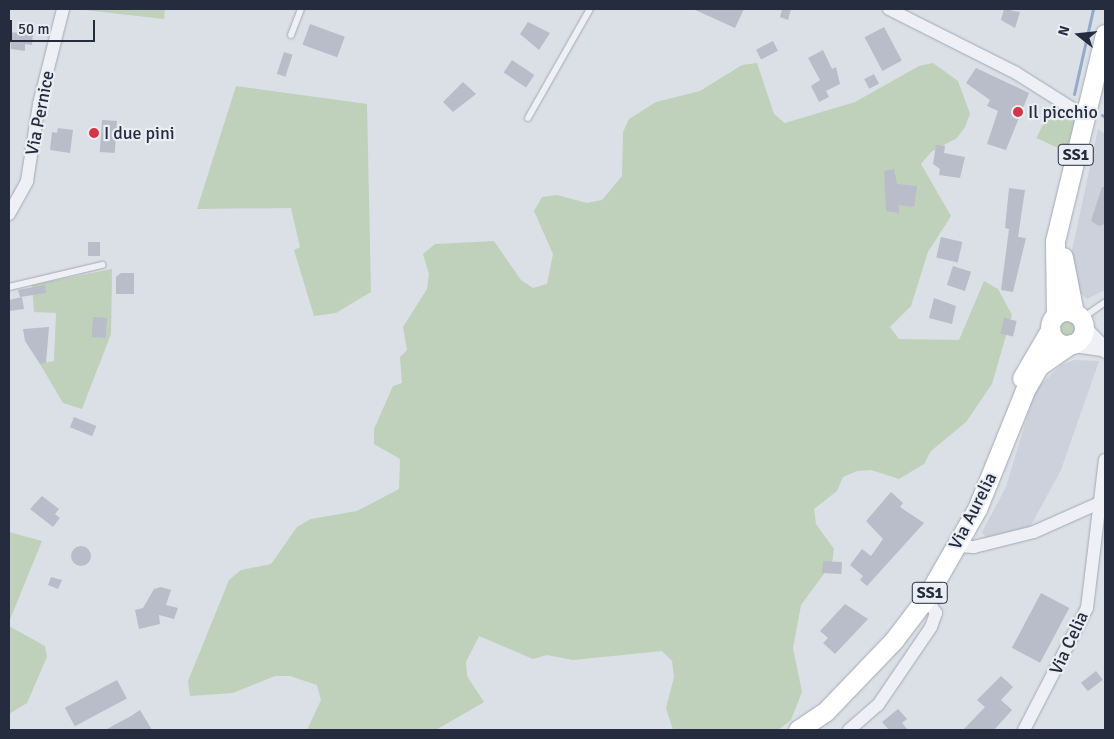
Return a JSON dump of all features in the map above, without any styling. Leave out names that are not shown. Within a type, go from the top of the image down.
[{"type":"main road","name":"SS1","points":[[1069,321],[1052,264],[1105,34]]},
{"type":"main road","points":[[1069,321],[1072,344],[1059,343],[1069,321]]},
{"type":"main road","name":"Via Aurelia","points":[[798,730],[825,712],[894,640],[926,598],[956,546],[996,468],[1028,362],[1069,321]]},
{"type":"main road","name":"Via Aurelia","points":[[1012,420],[1039,366],[1072,344]]},
{"type":"street","name":"Via Pernice","points":[[9,214],[27,181],[39,104],[63,9]]},
{"type":"street","points":[[889,9],[1016,73],[1086,117]]},
{"type":"street","points":[[1069,321],[1104,349]]},
{"type":"street","points":[[1072,344],[1104,349]]},
{"type":"street","name":"Via Celia","points":[[1024,730],[1087,608],[1105,460]]},
{"type":"street","points":[[956,546],[974,547],[1034,532],[1099,503]]},
{"type":"street","points":[[849,730],[878,705],[931,627],[936,613],[926,598]]},
{"type":"lane","points":[[291,36],[301,9]]},
{"type":"lane","points":[[528,118],[590,9]]},
{"type":"lane","points":[[9,286],[102,265]]},
{"type":"lane","points":[[1069,321],[1105,302]]},
{"type":"shaded area","points":[[1098,129],[1105,134],[1105,290],[1087,299],[1075,288],[1070,260]]},
{"type":"shaded area","points":[[1074,360],[1099,361],[1061,470],[1030,527],[992,540],[986,538],[982,532],[1006,487],[1035,390],[1061,365]]},
{"type":"green space","points":[[76,9],[165,9],[164,19]]},
{"type":"green space","points":[[757,63],[774,114],[785,123],[855,102],[919,66],[933,63],[958,81],[970,114],[965,127],[957,138],[931,152],[921,164],[951,216],[928,252],[911,306],[890,327],[899,339],[959,340],[984,281],[998,289],[1012,315],[992,384],[966,422],[931,451],[924,464],[899,479],[871,470],[857,471],[843,477],[837,491],[814,509],[816,524],[834,549],[832,563],[801,605],[793,648],[802,692],[791,720],[778,730],[673,730],[666,708],[674,677],[672,661],[662,651],[573,660],[547,655],[533,659],[479,636],[466,662],[467,676],[484,702],[436,730],[307,730],[321,700],[317,685],[290,676],[275,676],[233,693],[190,696],[188,681],[229,580],[241,570],[271,564],[297,527],[311,519],[357,511],[399,489],[400,459],[374,444],[374,429],[393,386],[402,383],[400,357],[407,350],[403,327],[427,289],[429,274],[423,254],[435,244],[494,241],[521,280],[533,288],[547,284],[553,254],[534,211],[542,197],[557,195],[587,203],[602,200],[622,176],[623,132],[629,119],[656,102],[700,91],[742,65]]},
{"type":"green space","points":[[236,86],[367,104],[371,292],[336,313],[314,316],[294,250],[300,247],[291,208],[197,209]]},
{"type":"green space","points":[[1050,109],[1078,122],[1065,151],[1036,138]]},
{"type":"green space","points":[[112,269],[111,334],[82,409],[63,403],[40,364],[54,361],[56,313],[34,312],[32,285]]},
{"type":"green space","points":[[1066,315],[1075,319],[1079,328],[1075,337],[1066,341],[1057,337],[1053,328],[1057,319]]},
{"type":"green space","points":[[9,532],[42,541],[9,622]]},
{"type":"green space","points":[[9,626],[45,646],[47,657],[27,703],[9,714]]},
{"type":"building","points":[[693,9],[744,9],[735,28]]},
{"type":"building","points":[[782,9],[791,9],[788,20],[780,17]]},
{"type":"building","points":[[1004,9],[1020,12],[1015,28],[1001,20]]},
{"type":"building","points":[[528,22],[550,33],[539,50],[520,34]]},
{"type":"building","points":[[310,24],[345,37],[337,57],[302,45]]},
{"type":"building","points":[[884,27],[902,61],[882,71],[865,37]]},
{"type":"building","points":[[9,32],[33,34],[32,45],[25,44],[25,51],[11,49]]},
{"type":"building","points":[[773,41],[778,51],[761,59],[756,50]]},
{"type":"building","points":[[823,50],[832,69],[836,67],[840,84],[826,91],[829,97],[819,102],[811,86],[820,80],[808,58]]},
{"type":"building","points":[[284,52],[293,55],[285,77],[277,74]]},
{"type":"building","points":[[512,60],[534,75],[526,88],[504,72]]},
{"type":"building","points":[[976,68],[1029,93],[1006,150],[987,144],[998,111],[987,106],[990,100],[966,83]]},
{"type":"building","points":[[874,74],[879,84],[869,89],[864,79]]},
{"type":"building","points":[[463,82],[476,94],[453,112],[443,102]]},
{"type":"building","points":[[102,120],[117,121],[115,153],[100,152]]},
{"type":"building","points":[[58,128],[73,130],[70,153],[50,150],[52,132],[57,133]]},
{"type":"building","points":[[936,145],[945,146],[944,153],[965,157],[960,178],[939,175],[940,169],[933,164]]},
{"type":"building","points":[[894,169],[897,184],[917,186],[914,207],[899,205],[899,213],[886,211],[884,171]]},
{"type":"building","points":[[1102,187],[1105,187],[1105,224],[1099,226],[1091,221]]},
{"type":"building","points":[[1009,188],[1025,190],[1018,237],[1026,238],[1013,292],[1001,290],[1009,229],[1005,228]]},
{"type":"building","points":[[941,237],[962,242],[958,262],[936,257]]},
{"type":"building","points":[[88,242],[100,242],[100,256],[88,256]]},
{"type":"building","points":[[953,266],[971,272],[965,291],[947,285]]},
{"type":"building","points":[[121,273],[134,273],[134,294],[116,294],[116,277]]},
{"type":"building","points":[[45,285],[46,293],[20,297],[18,290]]},
{"type":"building","points":[[22,297],[24,309],[9,311],[9,300]]},
{"type":"building","points":[[934,298],[956,306],[952,324],[929,318]]},
{"type":"building","points":[[93,317],[107,318],[106,338],[92,337]]},
{"type":"building","points":[[1004,318],[1017,321],[1013,337],[1000,334]]},
{"type":"building","points":[[49,327],[46,363],[40,364],[25,341],[23,329]]},
{"type":"building","points":[[74,417],[96,426],[92,436],[70,427]]},
{"type":"building","points":[[891,492],[903,503],[900,507],[924,523],[867,586],[860,580],[863,576],[850,565],[862,549],[871,556],[883,539],[866,521]]},
{"type":"building","points":[[42,496],[59,509],[55,514],[60,518],[53,527],[30,509]]},
{"type":"building","points":[[77,546],[85,546],[91,552],[91,560],[85,566],[77,566],[71,560],[71,552]]},
{"type":"building","points":[[823,561],[842,562],[841,574],[822,573]]},
{"type":"building","points":[[51,577],[62,580],[58,589],[48,585]]},
{"type":"building","points":[[161,587],[171,590],[166,605],[178,608],[174,619],[159,615],[160,624],[139,629],[135,610],[143,608],[154,589]]},
{"type":"building","points":[[1041,593],[1069,608],[1040,663],[1012,648]]},
{"type":"building","points":[[845,604],[868,619],[835,654],[823,643],[828,638],[820,631]]},
{"type":"building","points":[[1096,671],[1103,680],[1088,691],[1081,683]]},
{"type":"building","points":[[1001,676],[1013,687],[1001,700],[1012,710],[994,730],[963,730],[985,707],[977,700]]},
{"type":"building","points":[[117,680],[127,699],[75,726],[65,708]]},
{"type":"building","points":[[898,709],[907,719],[902,723],[908,730],[889,730],[882,722]]},
{"type":"building","points":[[140,710],[152,730],[105,730],[131,716]]},
{"type":"waterway","points":[[1074,94],[1093,9]]},
{"type":"place","name":"Il picchio","points":[[1018,112]]},
{"type":"place","name":"I due pini","points":[[94,133]]}]
